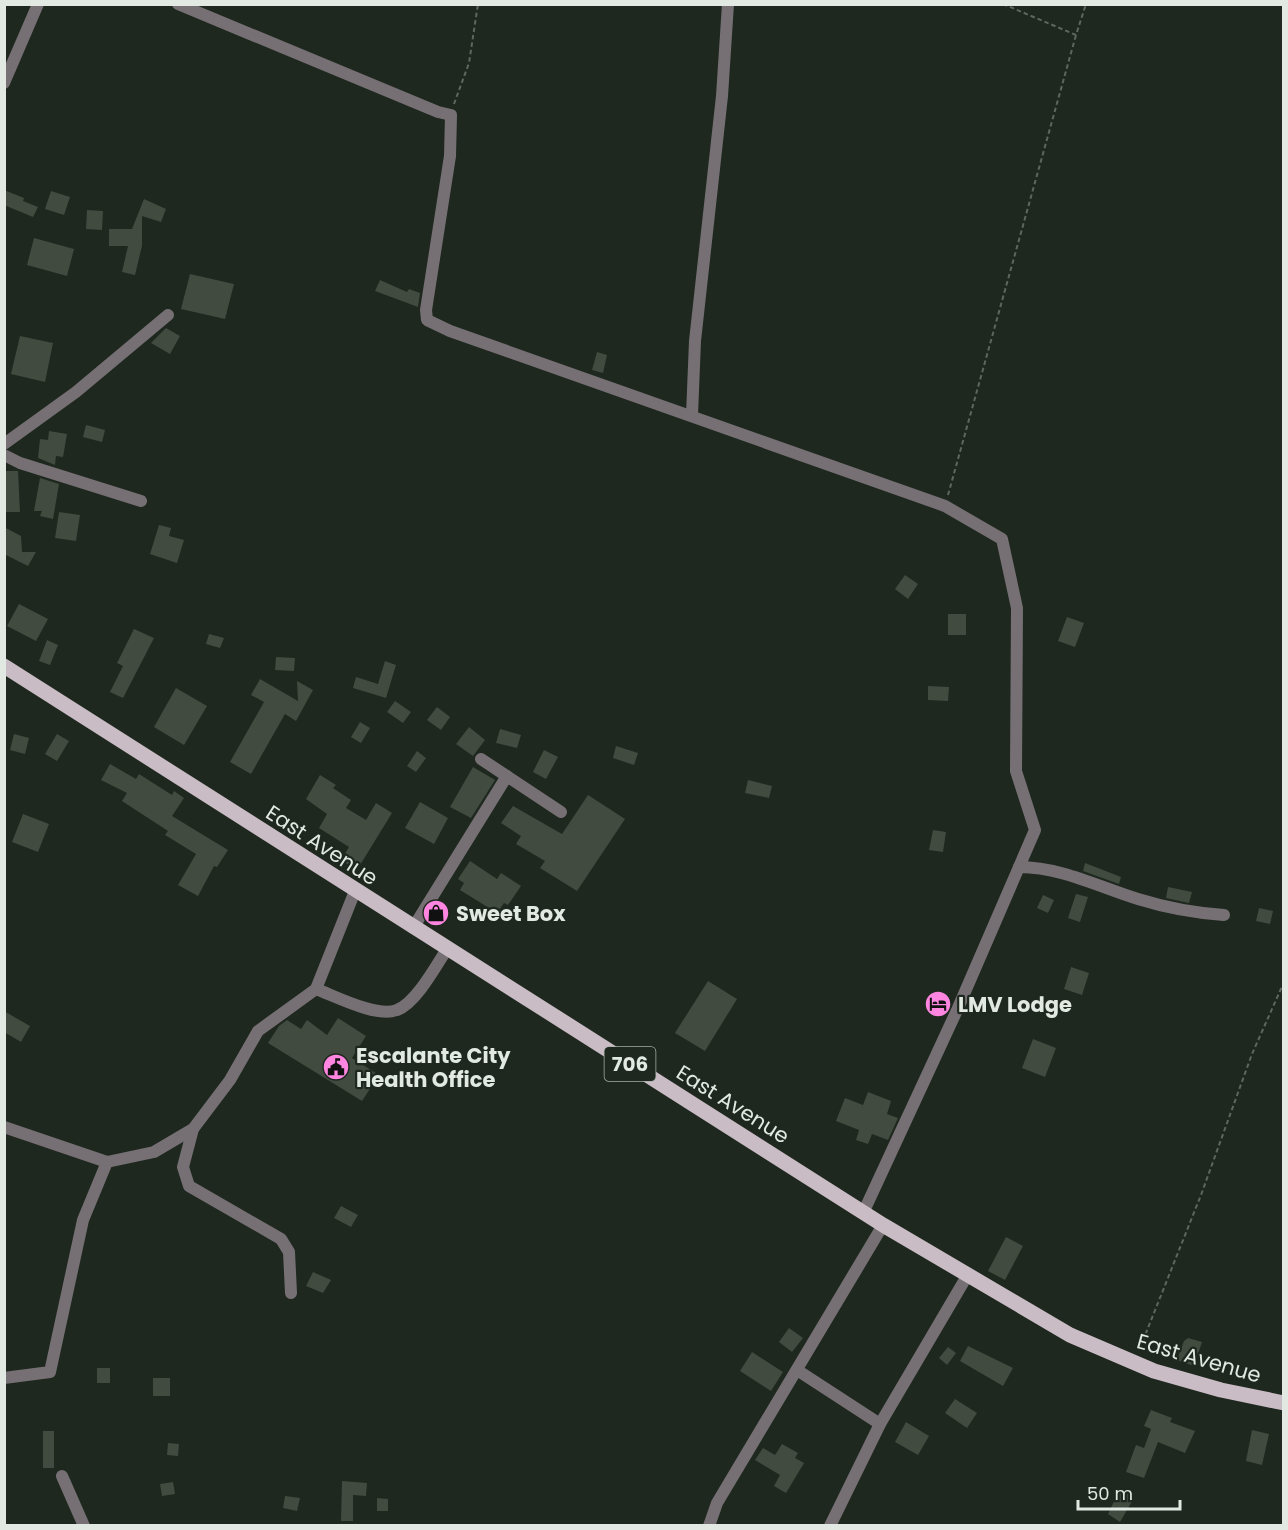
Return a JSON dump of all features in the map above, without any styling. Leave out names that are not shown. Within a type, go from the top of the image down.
[{"type":"main road","name":"East Avenue","points":[[4,666],[413,928],[967,1276],[1070,1335],[1134,1363],[1221,1390],[1284,1403]]},
{"type":"street","points":[[4,83],[38,4]]},
{"type":"street","points":[[178,4],[438,112],[451,115],[450,156],[426,310],[427,320],[450,331],[692,415],[863,479],[945,506],[1002,539],[1017,608],[1016,771],[1035,830],[958,1008],[864,1211]]},
{"type":"street","points":[[692,415],[695,341],[722,96],[728,4]]},
{"type":"street","points":[[4,444],[76,392],[168,315]]},
{"type":"street","points":[[4,455],[20,463],[141,501]]},
{"type":"street","points":[[481,759],[561,812]]},
{"type":"street","points":[[413,928],[507,776]]},
{"type":"street","points":[[1019,867],[1042,867],[1139,900],[1186,912],[1224,915]]},
{"type":"street","points":[[291,1293],[289,1252],[281,1239],[189,1186],[183,1167],[193,1129],[230,1080],[258,1031],[316,989],[355,891]]},
{"type":"street","points":[[316,989],[377,1011],[397,1010],[415,996],[447,949]]},
{"type":"street","points":[[4,1127],[107,1162],[154,1152],[193,1129]]},
{"type":"street","points":[[4,1378],[50,1372],[83,1220],[107,1162]]},
{"type":"street","points":[[709,1526],[717,1503],[883,1225]]},
{"type":"street","points":[[830,1526],[880,1424],[967,1276]]},
{"type":"street","points":[[797,1370],[880,1424]]},
{"type":"street","points":[[62,1476],[84,1526]]},
{"type":"path","points":[[451,115],[469,63],[478,4]]},
{"type":"path","points":[[1003,4],[1076,36]]},
{"type":"path","points":[[945,506],[1086,4]]},
{"type":"path","points":[[1134,1363],[1201,1195],[1252,1054],[1284,982]]},
{"type":"building","points":[[4,190],[38,207],[33,217],[4,205]]},
{"type":"building","points":[[51,191],[70,197],[64,215],[45,209]]},
{"type":"building","points":[[144,199],[166,209],[161,222],[142,216],[142,246],[135,275],[122,272],[128,246],[109,246],[109,229],[132,229]]},
{"type":"building","points":[[87,210],[103,211],[102,230],[86,229]]},
{"type":"building","points":[[34,238],[74,249],[67,276],[27,265]]},
{"type":"building","points":[[190,274],[234,284],[225,319],[181,309]]},
{"type":"building","points":[[380,280],[407,292],[409,289],[420,293],[418,307],[375,291]]},
{"type":"building","points":[[166,328],[180,336],[170,354],[151,343]]},
{"type":"building","points":[[20,336],[53,343],[45,382],[11,374]]},
{"type":"building","points":[[597,352],[607,355],[603,373],[592,370]]},
{"type":"building","points":[[86,425],[105,430],[102,442],[83,437]]},
{"type":"building","points":[[49,431],[67,434],[63,457],[56,456],[55,465],[38,458],[40,439],[48,440]]},
{"type":"building","points":[[4,471],[18,471],[20,512],[4,512]]},
{"type":"building","points":[[40,478],[59,484],[53,519],[40,516],[42,511],[34,511]]},
{"type":"building","points":[[59,512],[80,515],[76,541],[55,538]]},
{"type":"building","points":[[159,525],[171,528],[169,536],[184,540],[177,563],[150,554]]},
{"type":"building","points":[[4,527],[21,536],[22,552],[36,552],[28,566],[4,554]]},
{"type":"building","points":[[905,575],[918,584],[908,599],[895,589]]},
{"type":"building","points":[[19,604],[48,619],[36,641],[7,626]]},
{"type":"building","points":[[948,614],[966,614],[966,635],[948,635]]},
{"type":"building","points":[[1067,617],[1084,623],[1075,647],[1058,641]]},
{"type":"building","points":[[134,629],[154,638],[123,698],[110,692],[123,666],[117,663]]},
{"type":"building","points":[[209,634],[224,638],[220,648],[206,644]]},
{"type":"building","points":[[47,640],[58,645],[50,665],[39,661]]},
{"type":"building","points":[[276,657],[295,658],[294,671],[275,670]]},
{"type":"building","points":[[385,661],[396,665],[386,698],[353,688],[356,677],[378,684]]},
{"type":"building","points":[[260,679],[298,701],[297,681],[313,690],[296,721],[285,714],[251,774],[230,762],[264,702],[251,695]]},
{"type":"building","points":[[928,686],[949,687],[948,701],[928,700]]},
{"type":"building","points":[[176,688],[207,706],[184,745],[154,727]]},
{"type":"building","points":[[395,701],[411,712],[403,723],[387,712]]},
{"type":"building","points":[[437,707],[450,717],[441,730],[427,720]]},
{"type":"building","points":[[360,722],[370,728],[361,743],[351,737]]},
{"type":"building","points":[[469,727],[485,740],[473,756],[456,744]]},
{"type":"building","points":[[500,729],[521,735],[517,748],[496,743]]},
{"type":"building","points":[[14,734],[29,738],[25,754],[10,750]]},
{"type":"building","points":[[57,734],[69,741],[57,761],[45,754]]},
{"type":"building","points":[[616,746],[638,753],[634,765],[613,758]]},
{"type":"building","points":[[544,750],[558,757],[546,779],[533,772]]},
{"type":"building","points":[[417,751],[426,758],[416,772],[407,766]]},
{"type":"building","points":[[110,764],[136,779],[139,774],[172,795],[174,791],[184,798],[172,816],[228,850],[217,867],[214,866],[198,896],[178,885],[196,854],[165,835],[168,831],[122,801],[127,793],[101,780]]},
{"type":"building","points":[[473,767],[495,780],[471,818],[450,807]]},
{"type":"building","points":[[320,775],[336,785],[333,788],[351,800],[346,808],[366,820],[376,803],[392,813],[357,870],[341,860],[349,847],[319,828],[327,814],[306,799]]},
{"type":"building","points":[[748,780],[772,786],[769,798],[745,793]]},
{"type":"building","points":[[588,795],[625,819],[577,891],[540,868],[545,861],[516,844],[521,836],[501,823],[513,806],[562,834]]},
{"type":"building","points":[[420,802],[448,818],[434,844],[405,828]]},
{"type":"building","points":[[23,814],[49,824],[38,852],[12,842]]},
{"type":"building","points":[[933,830],[946,832],[943,852],[929,850]]},
{"type":"building","points":[[470,861],[497,879],[501,873],[521,886],[508,905],[504,903],[497,913],[460,890],[464,883],[458,879]]},
{"type":"building","points":[[1085,863],[1121,877],[1119,884],[1083,871]]},
{"type":"building","points":[[1168,887],[1192,892],[1189,903],[1166,898]]},
{"type":"building","points":[[1076,894],[1088,897],[1080,922],[1068,918]]},
{"type":"building","points":[[1043,895],[1054,900],[1048,913],[1037,908]]},
{"type":"building","points":[[1259,908],[1273,911],[1270,924],[1256,921]]},
{"type":"building","points":[[1071,967],[1089,973],[1082,995],[1064,989]]},
{"type":"building","points":[[708,981],[737,999],[705,1051],[675,1033]]},
{"type":"building","points":[[4,1011],[30,1026],[21,1042],[4,1032]]},
{"type":"building","name":"Escalante City Health Office","points":[[338,1018],[366,1036],[352,1058],[379,1075],[362,1101],[268,1043],[279,1026],[287,1020],[301,1029],[307,1020],[327,1035]]},
{"type":"building","points":[[1033,1039],[1056,1048],[1045,1077],[1022,1068]]},
{"type":"building","points":[[868,1092],[891,1101],[887,1114],[898,1118],[888,1140],[872,1134],[868,1144],[856,1140],[859,1130],[836,1121],[845,1098],[863,1105]]},
{"type":"building","points":[[341,1206],[358,1215],[351,1227],[334,1218]]},
{"type":"building","points":[[1006,1237],[1023,1246],[1005,1280],[988,1271]]},
{"type":"building","points":[[313,1272],[331,1280],[323,1293],[306,1286]]},
{"type":"building","points":[[789,1328],[803,1338],[792,1352],[779,1342]]},
{"type":"building","points":[[1188,1338],[1202,1342],[1194,1366],[1177,1360],[1184,1341]]},
{"type":"building","points":[[968,1346],[1013,1368],[1003,1386],[960,1361]]},
{"type":"building","points":[[948,1347],[956,1353],[947,1365],[939,1358]]},
{"type":"building","points":[[752,1352],[783,1372],[771,1391],[740,1371]]},
{"type":"building","points":[[97,1368],[110,1368],[110,1383],[97,1383]]},
{"type":"building","points":[[153,1378],[170,1378],[170,1396],[153,1396]]},
{"type":"building","points":[[955,1399],[977,1413],[967,1428],[945,1413]]},
{"type":"building","points":[[1151,1410],[1172,1418],[1170,1422],[1195,1431],[1185,1453],[1158,1442],[1144,1478],[1126,1472],[1136,1445],[1144,1448],[1151,1429],[1144,1426]]},
{"type":"building","points":[[906,1422],[929,1436],[918,1455],[895,1442]]},
{"type":"building","points":[[1252,1430],[1269,1434],[1262,1465],[1246,1461]]},
{"type":"building","points":[[43,1431],[54,1431],[54,1468],[43,1468]]},
{"type":"building","points":[[168,1443],[179,1444],[178,1456],[167,1455]]},
{"type":"building","points":[[782,1444],[798,1453],[795,1458],[804,1463],[786,1493],[774,1486],[780,1475],[755,1460],[763,1448],[775,1455]]},
{"type":"building","points":[[342,1481],[367,1483],[366,1496],[353,1495],[353,1521],[341,1521]]},
{"type":"building","points":[[173,1482],[175,1494],[162,1496],[160,1484]]},
{"type":"building","points":[[1120,1489],[1134,1498],[1120,1522],[1108,1514]]},
{"type":"building","points":[[285,1496],[300,1498],[297,1511],[283,1508]]},
{"type":"building","points":[[377,1498],[388,1499],[388,1511],[377,1511]]},
{"type":"place","name":"Sweet Box","points":[[436,913]]},
{"type":"place","name":"LMV Lodge","points":[[938,1004]]},
{"type":"place","name":"Escalante City Health Office","points":[[336,1067]]}]
